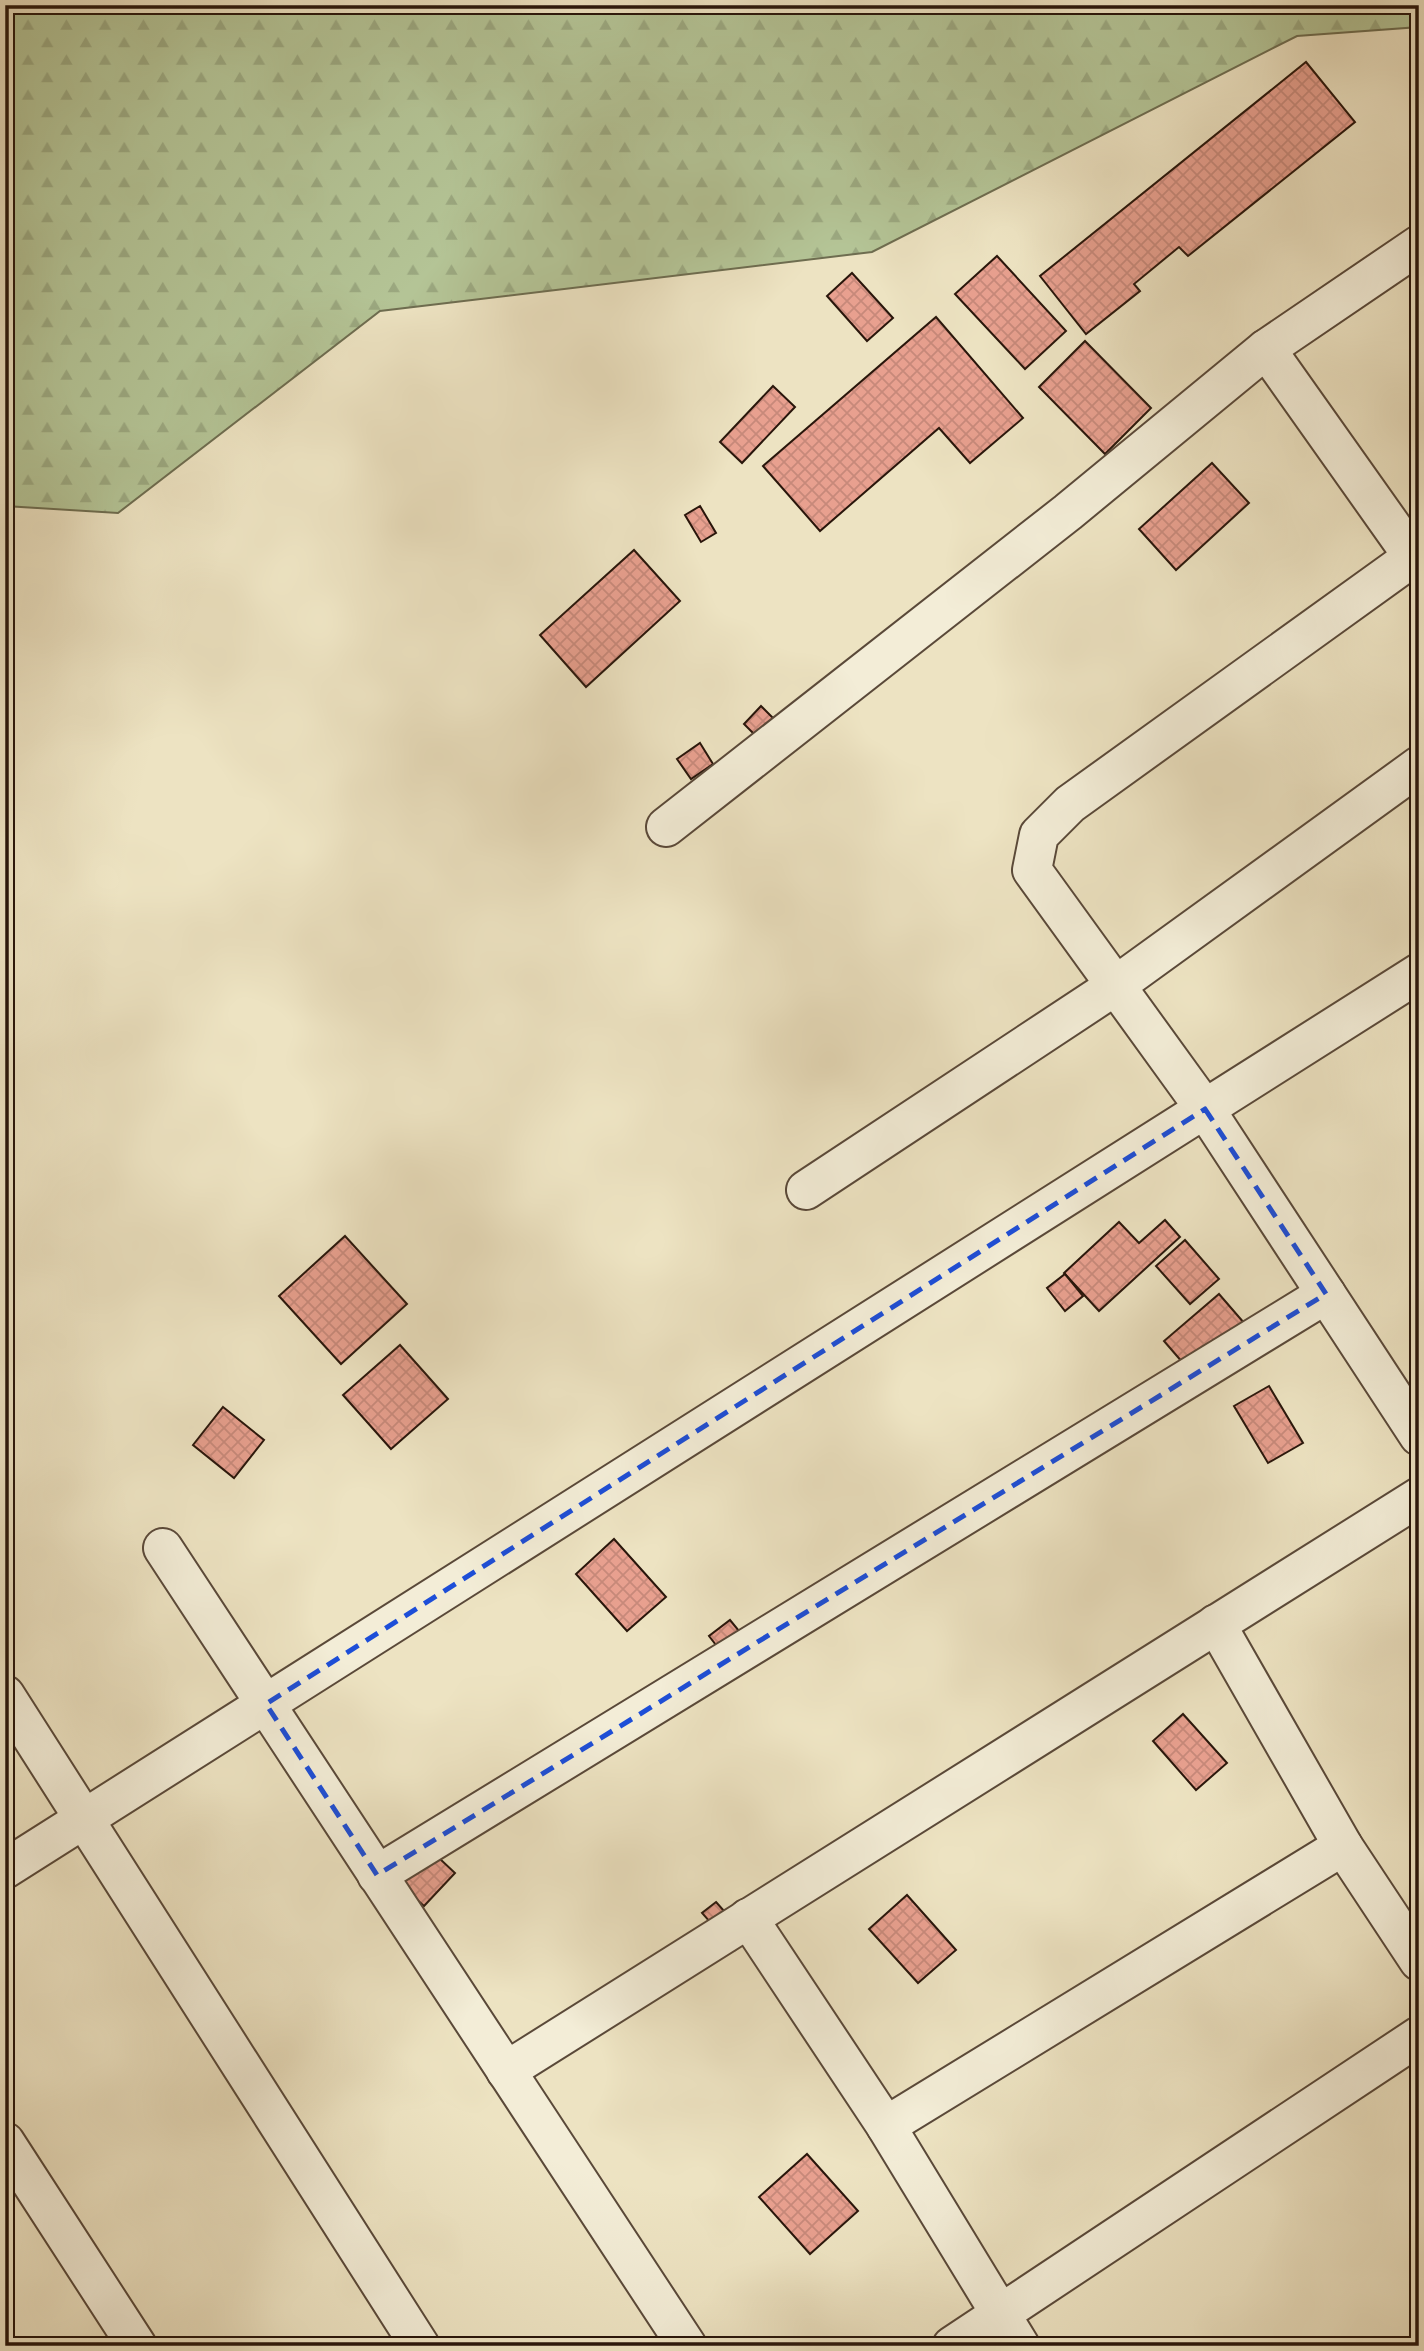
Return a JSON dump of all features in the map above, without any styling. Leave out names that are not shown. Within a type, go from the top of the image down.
[{"type":"street","points":[[666,827],[1068,512],[1266,349],[1417,251]]},
{"type":"street","points":[[1266,349],[1416,561],[1070,804],[1039,835],[1032,870],[1205,1109],[1419,1436]]},
{"type":"street","points":[[806,1190],[1115,986],[1419,766]]},
{"type":"street","points":[[5,1870],[1419,973]]},
{"type":"street","points":[[377,1875],[1326,1294]]},
{"type":"street","points":[[506,2071],[1419,1497]]},
{"type":"street","points":[[163,1548],[687,2346]]},
{"type":"street","points":[[1216,1624],[1343,1846],[1419,1961]]},
{"type":"street","points":[[5,1695],[420,2346]]},
{"type":"street","points":[[886,2126],[1343,1846]]},
{"type":"street","points":[[748,1918],[886,2126],[1020,2346]]},
{"type":"street","points":[[952,2346],[1419,2036]]},
{"type":"street","points":[[5,2142],[137,2346]]},
{"type":"highlighted area","points":[[1205,1109],[1326,1294],[377,1875],[266,1704]]},
{"type":"green space","points":[[5,5],[1419,5],[1419,27],[1297,36],[872,252],[380,311],[118,513],[5,506]]},
{"type":"building","points":[[1306,62],[1355,122],[1188,256],[1179,247],[1134,284],[1140,291],[1086,334],[1040,276]]},
{"type":"building","points":[[997,256],[1066,331],[1025,369],[955,294]]},
{"type":"building","points":[[852,273],[893,318],[867,341],[827,296]]},
{"type":"building","points":[[936,317],[1023,418],[970,463],[939,428],[820,531],[763,466]]},
{"type":"building","points":[[1085,341],[1151,408],[1105,454],[1039,387]]},
{"type":"building","points":[[773,386],[795,407],[742,463],[720,442]]},
{"type":"building","points":[[1212,463],[1249,503],[1176,570],[1139,529]]},
{"type":"building","points":[[700,506],[716,533],[701,542],[685,515]]},
{"type":"building","points":[[634,550],[680,601],[586,687],[540,635]]},
{"type":"building","points":[[761,706],[775,720],[758,738],[744,724]]},
{"type":"building","points":[[700,743],[713,764],[691,779],[677,759]]},
{"type":"building","points":[[1165,1220],[1180,1237],[1099,1311],[1064,1273],[1119,1222],[1139,1243]]},
{"type":"building","points":[[345,1236],[407,1304],[341,1364],[279,1296]]},
{"type":"building","points":[[1185,1240],[1219,1279],[1190,1304],[1156,1266]]},
{"type":"building","points":[[1065,1274],[1083,1296],[1065,1311],[1047,1288]]},
{"type":"building","points":[[1219,1294],[1251,1331],[1196,1378],[1164,1341]]},
{"type":"building","points":[[400,1345],[448,1399],[391,1449],[343,1395]]},
{"type":"building","points":[[1269,1386],[1303,1443],[1268,1463],[1234,1406]]},
{"type":"building","points":[[223,1407],[264,1440],[234,1478],[193,1445]]},
{"type":"building","points":[[614,1539],[666,1597],[627,1631],[576,1574]]},
{"type":"building","points":[[730,1620],[744,1637],[723,1654],[709,1636]]},
{"type":"building","points":[[1183,1714],[1227,1763],[1196,1790],[1153,1741]]},
{"type":"building","points":[[423,1843],[455,1873],[424,1906],[404,1888],[379,1890]]},
{"type":"building","points":[[907,1895],[956,1950],[918,1983],[869,1929]]},
{"type":"building","points":[[716,1902],[748,1938],[735,1950],[702,1913]]},
{"type":"building","points":[[807,2154],[858,2211],[810,2254],[759,2197]]}]
